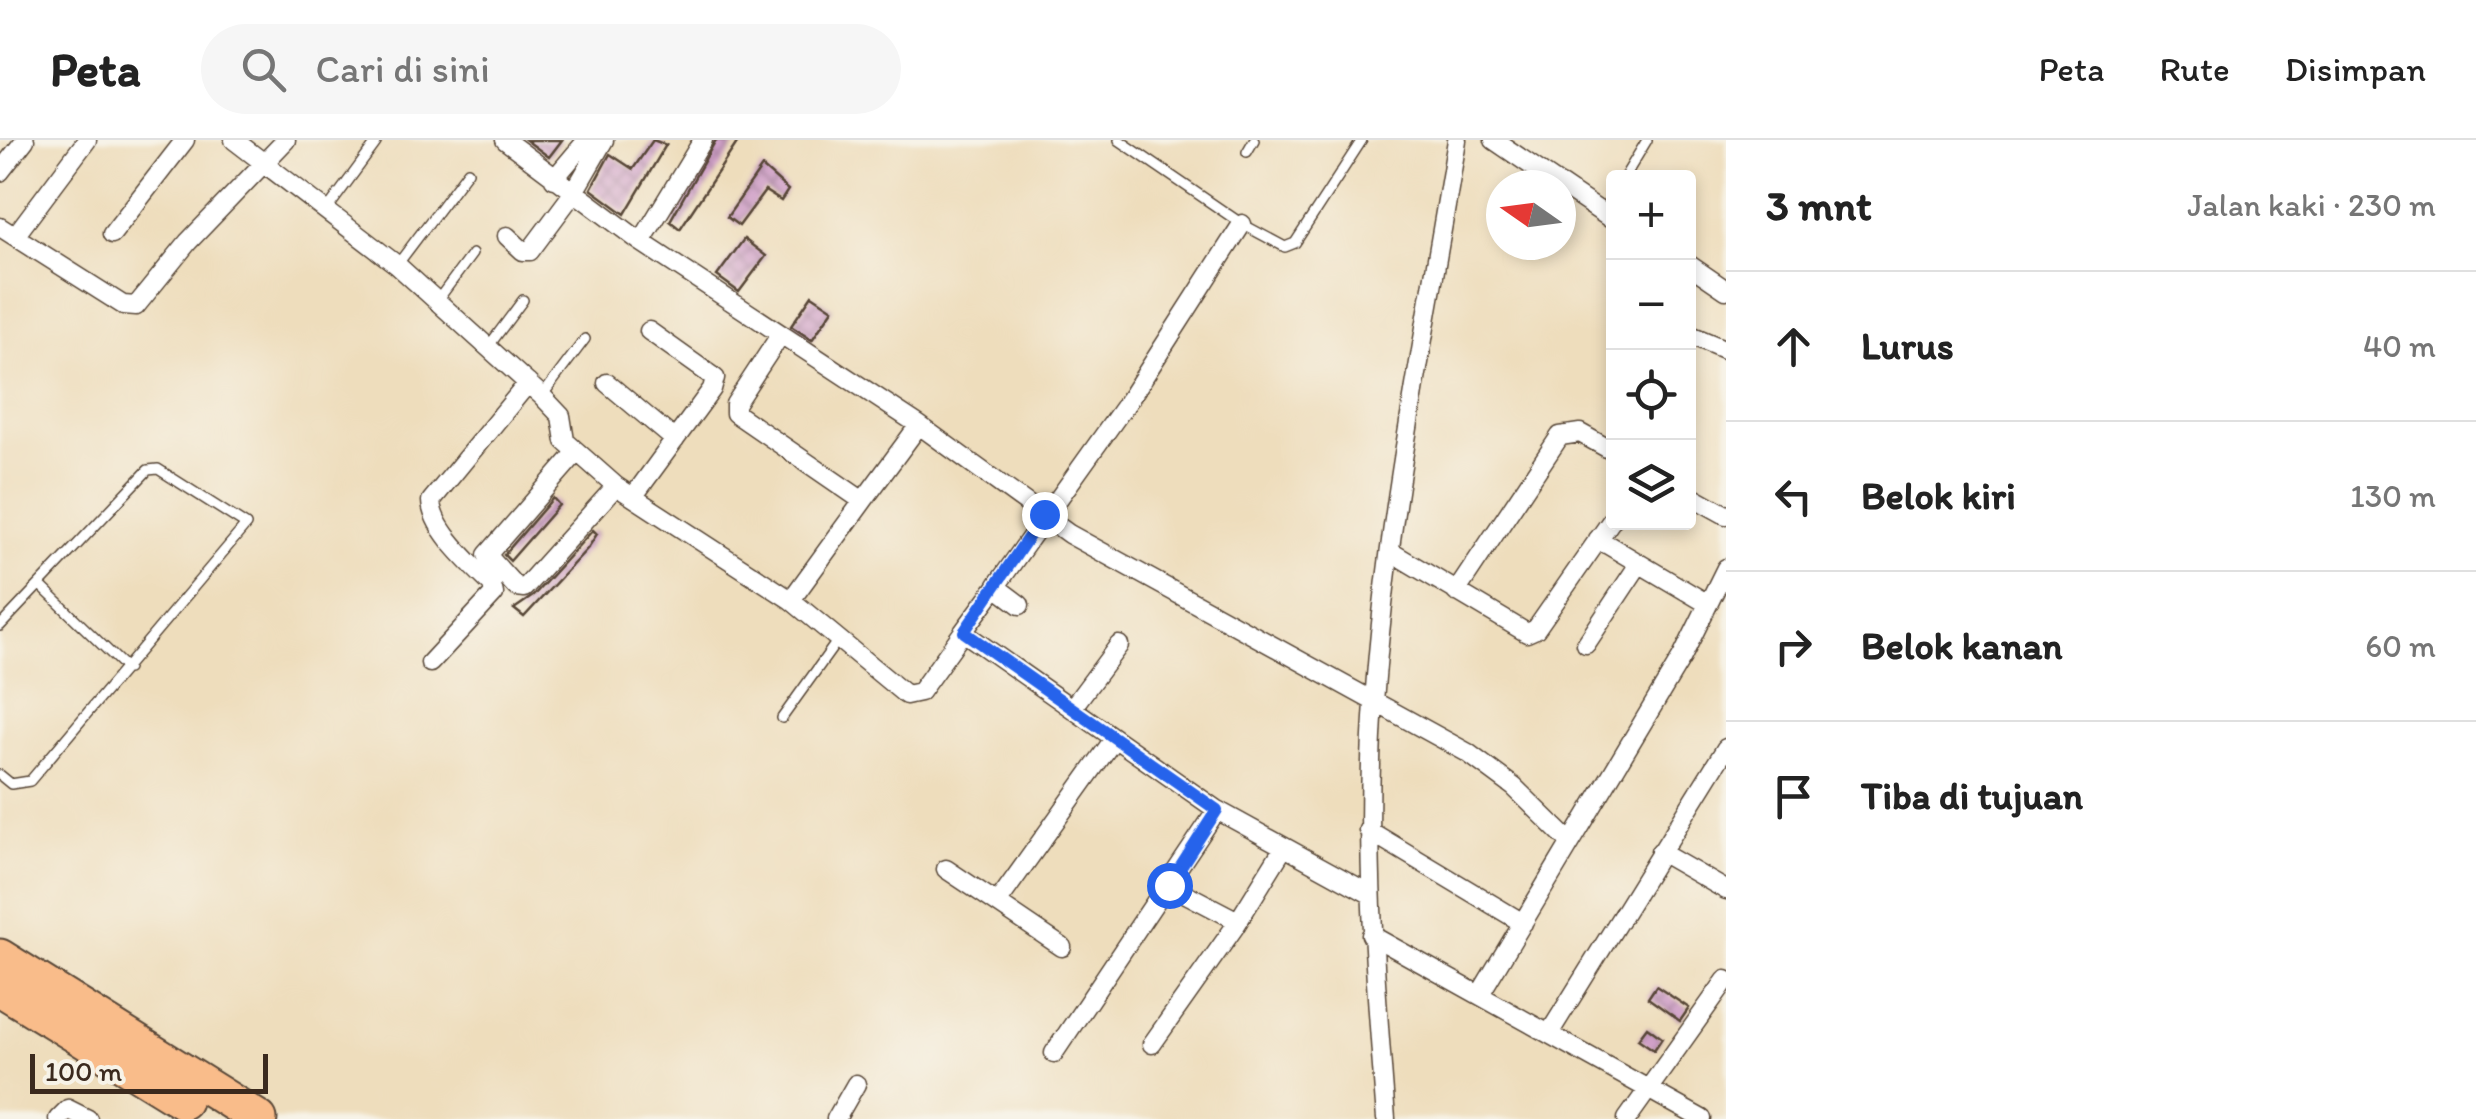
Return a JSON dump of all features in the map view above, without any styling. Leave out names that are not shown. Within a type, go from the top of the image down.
[{"type":"highway","points":[[0,957],[259,1119]]},
{"type":"highway","points":[[0,988],[214,1119]]},
{"type":"street","points":[[0,172],[26,140]]},
{"type":"street","points":[[87,140],[8,231],[123,305],[136,306],[240,184],[266,164],[286,140]]},
{"type":"street","points":[[112,234],[185,140]]},
{"type":"street","points":[[234,140],[397,265],[558,410],[565,441],[616,486],[790,600],[913,696],[964,632],[1128,400],[1242,224]]},
{"type":"street","points":[[505,140],[641,242],[920,425],[1069,534],[1468,753],[1514,787],[1570,842]]},
{"type":"street","points":[[554,178],[587,140]]},
{"type":"street","points":[[507,236],[522,251],[530,251],[574,192],[604,140]]},
{"type":"street","points":[[641,242],[703,140]]},
{"type":"street","points":[[1386,1119],[1371,934],[1368,830],[1374,704],[1391,552],[1457,140]]},
{"type":"street","points":[[1494,140],[1539,170]]},
{"type":"street","points":[[1576,195],[1606,216]]},
{"type":"street","points":[[1696,269],[1726,290]]},
{"type":"street","points":[[633,497],[712,389],[715,378],[649,331]]},
{"type":"street","points":[[781,334],[735,404],[735,413],[862,501]]},
{"type":"street","points":[[1696,337],[1726,350]]},
{"type":"street","points":[[607,383],[675,440]]},
{"type":"street","points":[[430,664],[494,594],[492,585],[452,540],[431,509],[431,501],[535,390]]},
{"type":"street","points":[[790,600],[920,425]]},
{"type":"street","points":[[1456,592],[1560,436],[1580,433],[1606,446]]},
{"type":"street","points":[[576,453],[487,555],[516,587],[524,588],[616,486]]},
{"type":"street","points":[[1696,498],[1726,514]]},
{"type":"street","points":[[1391,552],[1527,634],[1536,629],[1606,528]]},
{"type":"street","points":[[1598,540],[1708,604]]},
{"type":"street","points":[[1586,644],[1640,564]]},
{"type":"street","points":[[1480,994],[1682,657],[1726,568]]},
{"type":"street","points":[[996,587],[1020,605]]},
{"type":"street","points":[[964,632],[1217,810],[1370,894]]},
{"type":"street","points":[[1072,708],[1119,645]]},
{"type":"street","points":[[998,903],[1114,739]]},
{"type":"street","points":[[1550,1032],[1726,748]]},
{"type":"street","points":[[1054,1052],[1217,810]]},
{"type":"street","points":[[1368,830],[1522,923]]},
{"type":"street","points":[[1152,1044],[1284,847]]},
{"type":"street","points":[[1660,852],[1726,890]]},
{"type":"street","points":[[946,870],[1062,947]]},
{"type":"street","points":[[1169,885],[1238,921]]},
{"type":"street","points":[[1371,934],[1702,1119]]},
{"type":"street","points":[[1627,1119],[1726,980]]},
{"type":"street","points":[[836,1119],[856,1084]]},
{"type":"street","points":[[58,1119],[74,1109],[88,1119]]},
{"type":"lane","points":[[1119,140],[1242,224],[1285,247],[1295,243],[1362,140]]},
{"type":"lane","points":[[1246,152],[1254,140]]},
{"type":"lane","points":[[1629,170],[1647,140]]},
{"type":"lane","points":[[326,212],[376,144]]},
{"type":"lane","points":[[397,265],[468,171]]},
{"type":"lane","points":[[437,301],[472,254]]},
{"type":"lane","points":[[488,347],[523,300]]},
{"type":"lane","points":[[535,390],[585,339]]},
{"type":"lane","points":[[0,626],[148,470],[158,469],[244,522],[246,530],[30,780],[12,784],[0,775]]},
{"type":"lane","points":[[41,586],[126,668]]},
{"type":"lane","points":[[782,718],[838,640]]},
{"type":"building","points":[[526,140],[562,140],[549,157]]},
{"type":"building","points":[[653,140],[666,145],[625,214],[591,189],[610,154],[633,169]]},
{"type":"building","points":[[716,140],[739,140],[680,229],[670,221]]},
{"type":"building","points":[[762,167],[788,190],[781,201],[765,191],[739,226],[727,217]]},
{"type":"building","points":[[744,239],[766,256],[739,292],[717,276]]},
{"type":"building","points":[[812,295],[833,309],[812,340],[791,326]]},
{"type":"building","points":[[553,498],[559,505],[510,561],[504,555]]},
{"type":"building","points":[[593,530],[597,534],[588,548],[524,617],[514,609],[533,596]]},
{"type":"building","points":[[1656,986],[1689,1008],[1680,1021],[1648,998]]},
{"type":"building","points":[[1647,1027],[1662,1038],[1654,1050],[1638,1039]]},
{"type":"route","points":[[1044,514],[964,632],[1217,810],[1169,885]]}]
